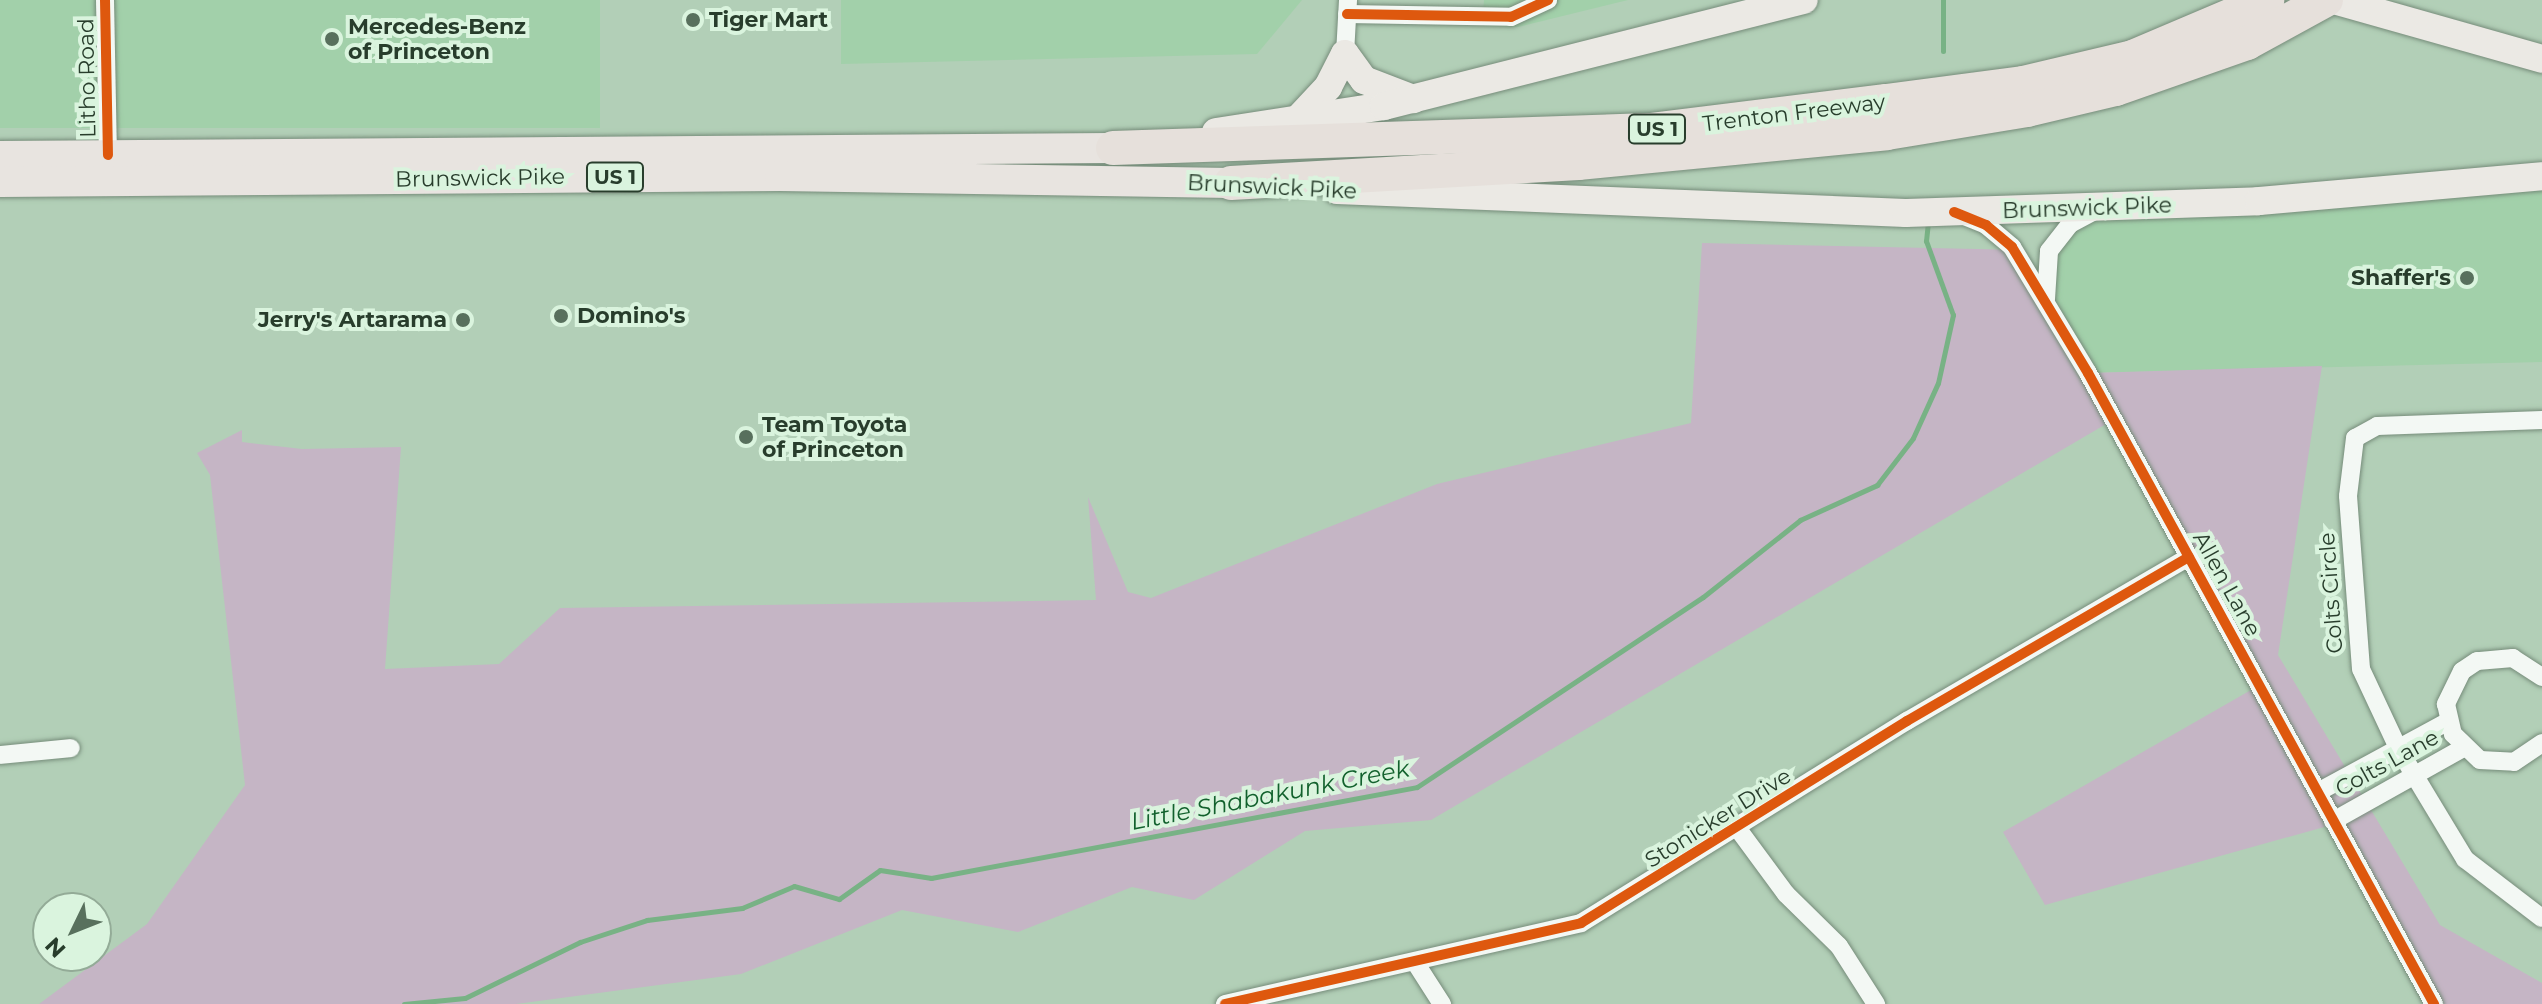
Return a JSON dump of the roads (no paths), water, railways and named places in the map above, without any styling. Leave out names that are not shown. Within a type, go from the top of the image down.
[{"type":"highway","name":"Trenton Freeway","points":[[1113,148],[1650,130],[2023,83],[2133,57],[2192,35],[2267,0]]},
{"type":"highway","name":"Trenton Freeway","points":[[1231,183],[1486,171],[1887,133],[2116,89],[2247,43],[2326,0]]},
{"type":"highway","name":"Brunswick Pike","points":[[0,156],[1113,148]]},
{"type":"highway","name":"Brunswick Pike","points":[[0,182],[780,176],[1231,183]]},
{"type":"main road","name":"Brunswick Pike","points":[[1113,148],[1413,99],[1804,0]]},
{"type":"main road","points":[[2334,0],[2542,59]]},
{"type":"main road","points":[[1298,119],[1328,87],[1345,54],[1364,80],[1413,99]]},
{"type":"main road","name":"Brunswick Pike","points":[[1231,183],[1716,209],[1906,213],[2103,209],[2542,176]]},
{"type":"street","name":"Litho Road","points":[[105,0],[108,155]]},
{"type":"street","points":[[1345,54],[1348,7],[1511,17],[1548,0]]},
{"type":"street","name":"Allen Lane","points":[[2048,306],[2043,284],[2049,251],[2070,224],[2103,209]]},
{"type":"street","name":"Allen Lane","points":[[1949,212],[2004,237],[2048,306],[2434,1004]]},
{"type":"street","name":"Colts Circle","points":[[2542,420],[2377,426],[2355,438],[2348,496],[2361,669],[2398,748],[2465,859],[2542,918]]},
{"type":"street","name":"Stonicker Drive","points":[[1225,1004],[1581,923],[1738,829],[1907,721],[2189,557]]},
{"type":"street","name":"Colts Lane","points":[[2542,677],[2513,658],[2477,661],[2451,686],[2447,722],[2463,748],[2497,764],[2530,755],[2542,743]]},
{"type":"street","name":"Colts Lane","points":[[2318,792],[2447,722]]},
{"type":"street","points":[[0,755],[71,748]]},
{"type":"street","name":"Colts Lane","points":[[2333,821],[2463,748]]},
{"type":"street","points":[[1738,829],[1786,894],[1839,946],[1876,1004]]},
{"type":"street","points":[[1415,962],[1442,1004]]},
{"type":"waterway","name":"Little Shabakunk Creek","points":[[1943,0],[1943,51]]},
{"type":"waterway","name":"Little Shabakunk Creek","points":[[404,1004],[465,998],[580,942],[647,920],[742,908],[794,886],[839,899],[880,870],[931,878],[1417,787],[1703,597],[1800,520],[1877,485],[1913,438],[1938,383],[1953,315],[1926,241],[1928,222]]},
{"type":"place","name":"Tiger Mart","points":[[693,20]]},
{"type":"place","name":"Mercedes-Benz of Princeton","points":[[332,39]]},
{"type":"place","name":"Shaffer's","points":[[2467,278]]},
{"type":"place","name":"Domino's","points":[[561,316]]},
{"type":"place","name":"Jerry's Artarama","points":[[463,320]]},
{"type":"place","name":"Team Toyota of Princeton","points":[[746,437]]}]
